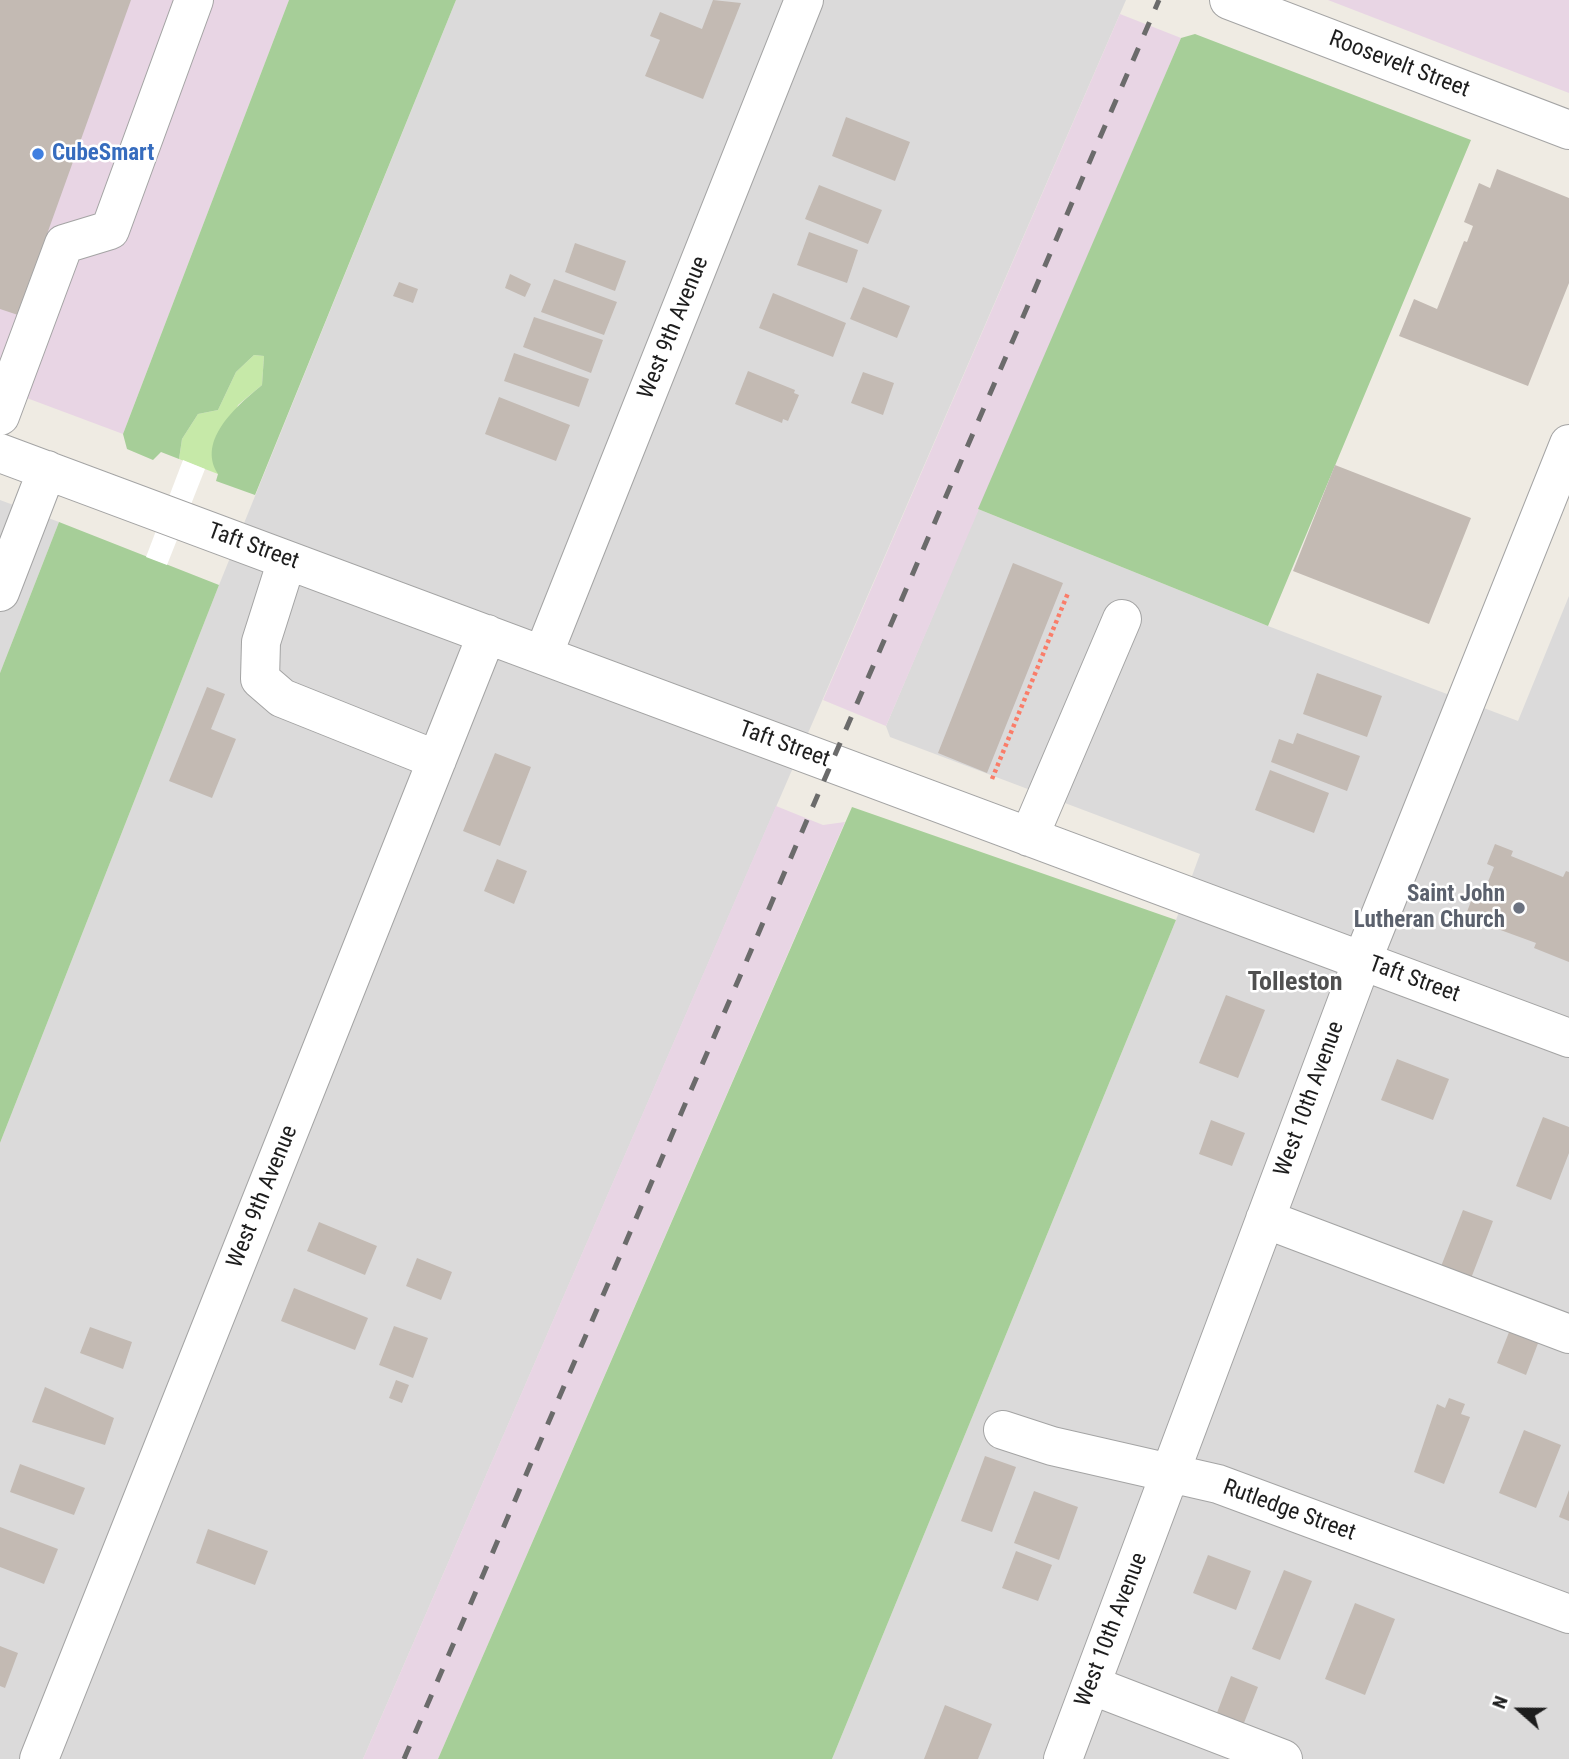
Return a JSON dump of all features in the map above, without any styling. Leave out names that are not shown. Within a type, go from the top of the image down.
[{"type":"street","points":[[0,416],[11,351],[64,244],[110,230],[194,0]]},
{"type":"street","name":"West 9th Avenue","points":[[543,655],[804,0]]},
{"type":"street","name":"Roosevelt Street","points":[[1229,0],[1569,130]]},
{"type":"street","name":"West 10th Avenue","points":[[1063,1759],[1362,961],[1569,444]]},
{"type":"street","name":"Taft Street","points":[[0,453],[1569,1038]]},
{"type":"street","points":[[0,592],[47,470]]},
{"type":"street","points":[[287,560],[261,642],[260,679],[282,698],[437,760]]},
{"type":"street","points":[[1029,837],[1122,619]]},
{"type":"street","name":"West 9th Avenue","points":[[39,1759],[487,634]]},
{"type":"street","points":[[1265,1219],[1569,1334]]},
{"type":"street","name":"Rutledge Street","points":[[1003,1430],[1052,1446],[1218,1484],[1569,1614]]},
{"type":"street","points":[[1091,1685],[1283,1759]]},
{"type":"path","points":[[992,779],[1068,593]]},
{"type":"shaded area","points":[[0,0],[289,0],[123,434],[0,388]]},
{"type":"shaded area","points":[[456,0],[1126,0],[363,1759],[0,1759],[0,1143],[219,585]]},
{"type":"shaded area","points":[[1328,0],[1569,0],[1569,93]]},
{"type":"shaded area","points":[[1120,14],[1181,38],[886,726],[823,700]]},
{"type":"shaded area","points":[[0,500],[59,522],[0,673]]},
{"type":"shaded area","points":[[978,509],[1268,626],[1518,721],[1569,596],[1569,1759],[832,1759],[1176,920],[1200,854],[890,737],[886,726]]},
{"type":"shaded area","points":[[776,806],[823,825],[845,822],[438,1759],[363,1759]]},
{"type":"green space","points":[[289,0],[456,0],[255,495],[216,481],[218,474],[212,449],[223,424],[262,385],[264,356],[254,355],[236,372],[218,410],[198,414],[182,439],[179,459],[161,452],[153,460],[127,449],[123,434]]},
{"type":"green space","points":[[1195,34],[1471,140],[1268,626],[978,509],[1181,38]]},
{"type":"green space","points":[[254,355],[264,356],[262,385],[238,405],[218,474],[179,459],[182,439],[198,414],[218,410],[236,372]]},
{"type":"green space","points":[[59,522],[219,585],[0,1143],[0,673]]},
{"type":"green space","points":[[852,807],[1176,920],[832,1759],[438,1759]]},
{"type":"pier","points":[[183,460],[205,469],[167,565],[146,557]]},
{"type":"building","name":"CubeSmart","points":[[0,0],[131,0],[18,315],[0,309]]},
{"type":"building","points":[[713,0],[741,3],[703,99],[645,76],[660,40],[650,36],[660,12],[702,29]]},
{"type":"building","points":[[846,117],[910,142],[895,181],[832,156]]},
{"type":"building","points":[[1497,169],[1569,198],[1569,283],[1528,386],[1399,336],[1414,299],[1437,309],[1464,241],[1467,242],[1473,226],[1464,222],[1479,183],[1490,188]]},
{"type":"building","points":[[819,185],[882,210],[868,244],[805,219]]},
{"type":"building","points":[[809,232],[858,250],[847,283],[797,265]]},
{"type":"building","points":[[575,243],[626,261],[615,291],[565,272]]},
{"type":"building","points":[[510,274],[531,284],[525,297],[505,288]]},
{"type":"building","points":[[554,279],[617,302],[604,335],[541,312]]},
{"type":"building","points":[[399,282],[418,289],[413,303],[393,296]]},
{"type":"building","points":[[863,287],[910,306],[897,338],[850,319]]},
{"type":"building","points":[[773,293],[846,323],[833,357],[759,328]]},
{"type":"building","points":[[534,317],[603,340],[591,373],[523,347]]},
{"type":"building","points":[[514,353],[589,379],[579,407],[504,381]]},
{"type":"building","points":[[748,371],[795,390],[794,393],[799,395],[788,421],[783,419],[782,423],[735,404]]},
{"type":"building","points":[[863,372],[894,383],[883,415],[851,403]]},
{"type":"building","points":[[499,397],[570,425],[556,461],[485,434]]},
{"type":"building","points":[[1335,465],[1471,518],[1429,624],[1293,571]]},
{"type":"building","points":[[1013,563],[1063,583],[987,773],[938,753]]},
{"type":"building","points":[[1317,673],[1382,696],[1367,737],[1303,714]]},
{"type":"building","points":[[207,687],[225,694],[211,729],[236,739],[212,798],[169,781]]},
{"type":"building","points":[[1297,733],[1360,756],[1347,791],[1271,762],[1279,739],[1293,744]]},
{"type":"building","points":[[495,753],[531,767],[500,846],[463,831]]},
{"type":"building","points":[[1270,770],[1329,793],[1314,833],[1255,810]]},
{"type":"building","name":"Saint John Lutheran Church","points":[[1495,844],[1513,851],[1511,856],[1563,877],[1566,871],[1569,872],[1569,962],[1534,948],[1536,943],[1465,917],[1473,896],[1481,899],[1494,867],[1487,864]]},
{"type":"building","points":[[497,859],[527,871],[514,904],[484,891]]},
{"type":"building","points":[[1226,995],[1265,1010],[1238,1078],[1199,1063]]},
{"type":"building","points":[[1397,1059],[1449,1079],[1433,1120],[1381,1100]]},
{"type":"building","points":[[1543,1117],[1569,1127],[1569,1153],[1551,1200],[1516,1186]]},
{"type":"building","points":[[1211,1120],[1245,1133],[1232,1166],[1199,1154]]},
{"type":"building","points":[[1463,1210],[1493,1221],[1470,1281],[1440,1269]]},
{"type":"building","points":[[319,1222],[377,1246],[365,1275],[307,1251]]},
{"type":"building","points":[[417,1258],[452,1272],[441,1300],[406,1286]]},
{"type":"building","points":[[294,1288],[368,1318],[355,1350],[281,1321]]},
{"type":"building","points":[[394,1326],[428,1338],[413,1378],[379,1365]]},
{"type":"building","points":[[90,1327],[132,1342],[123,1369],[80,1353]]},
{"type":"building","points":[[1511,1327],[1540,1338],[1526,1375],[1497,1363]]},
{"type":"building","points":[[396,1380],[409,1385],[402,1403],[389,1398]]},
{"type":"building","points":[[45,1387],[114,1418],[105,1445],[32,1422]]},
{"type":"building","points":[[1449,1398],[1465,1404],[1461,1414],[1470,1417],[1444,1484],[1414,1472],[1437,1404],[1445,1408]]},
{"type":"building","points":[[1524,1430],[1561,1445],[1536,1508],[1499,1493]]},
{"type":"building","points":[[985,1456],[1016,1467],[992,1532],[961,1521]]},
{"type":"building","points":[[20,1464],[85,1488],[74,1515],[10,1492]]},
{"type":"building","points":[[1569,1490],[1569,1521],[1559,1517]]},
{"type":"building","points":[[1034,1491],[1078,1507],[1059,1560],[1014,1543]]},
{"type":"building","points":[[0,1527],[58,1549],[44,1584],[0,1567]]},
{"type":"building","points":[[208,1529],[268,1551],[255,1585],[196,1563]]},
{"type":"building","points":[[1016,1551],[1052,1565],[1038,1601],[1002,1588]]},
{"type":"building","points":[[1208,1555],[1251,1571],[1236,1610],[1193,1593]]},
{"type":"building","points":[[1284,1570],[1312,1581],[1280,1660],[1252,1649]]},
{"type":"building","points":[[1355,1603],[1395,1619],[1365,1695],[1325,1679]]},
{"type":"building","points":[[0,1646],[18,1653],[5,1688],[0,1686]]},
{"type":"building","points":[[1231,1676],[1258,1687],[1242,1728],[1215,1718]]},
{"type":"building","points":[[945,1705],[992,1724],[978,1759],[924,1759]]},
{"type":"railway","points":[[404,1759],[1159,0]]},
{"type":"place","name":"CubeSmart","points":[[38,154]]},
{"type":"place","name":"Saint John Lutheran Church","points":[[1519,908]]},
{"type":"district","name":"Tolleston","points":[[1295,983]]}]
